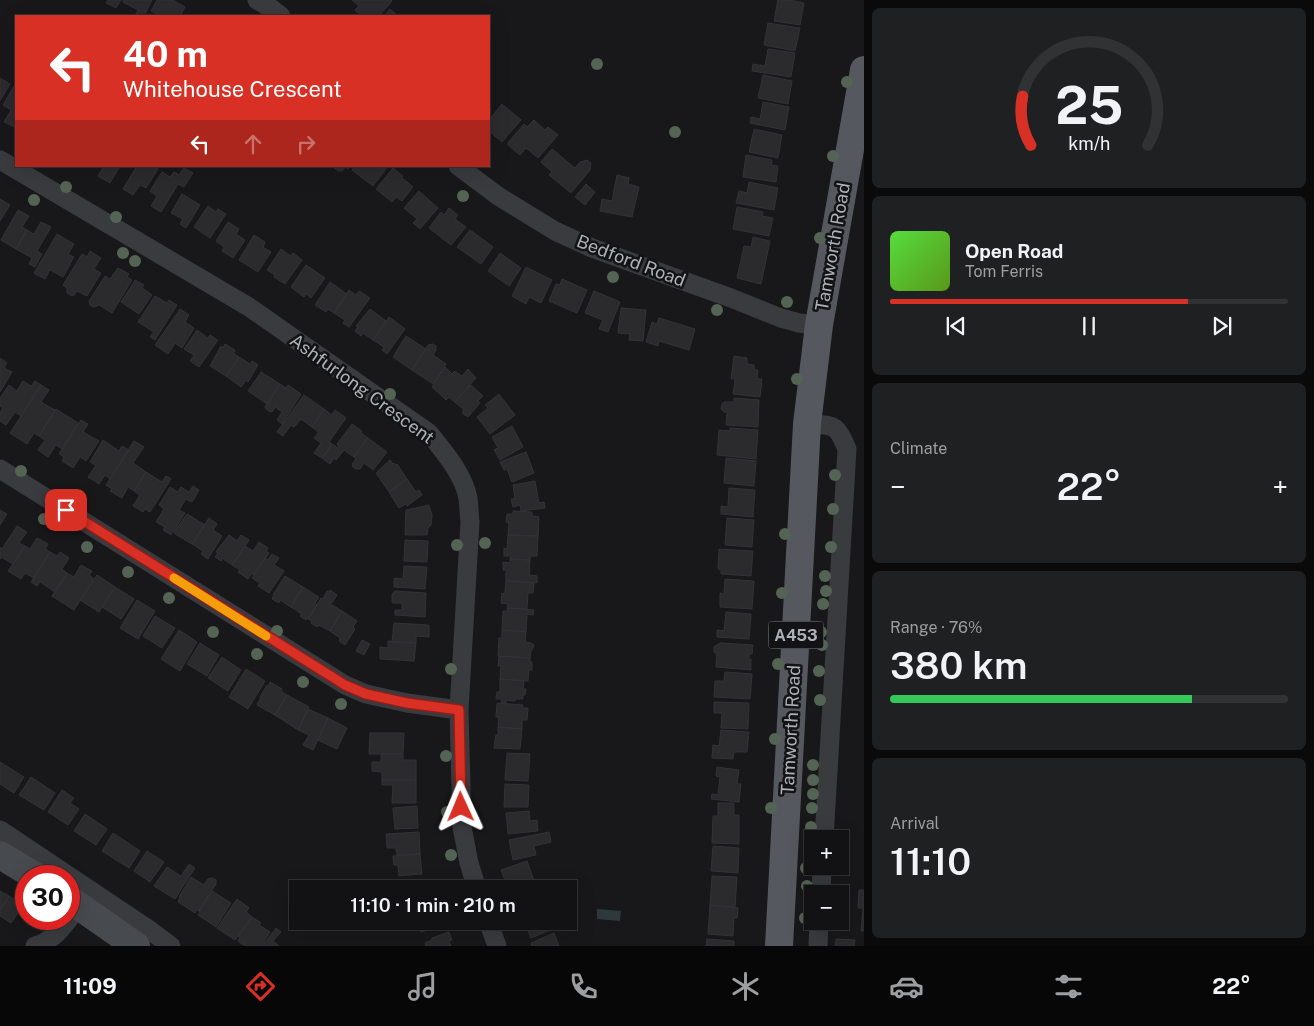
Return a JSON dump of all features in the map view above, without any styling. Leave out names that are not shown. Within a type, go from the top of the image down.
[{"type":"main road","name":"Tamworth Road","points":[[779,946],[807,424],[819,325],[864,70]]},
{"type":"main road","points":[[0,855],[17,865]]},
{"type":"main road","points":[[83,903],[136,946]]},
{"type":"street","points":[[257,0],[280,15]]},
{"type":"street","name":"Ashfurlong Crescent","points":[[0,160],[248,307],[428,433],[450,460],[462,481],[468,497],[470,522],[459,710],[462,826],[474,880]]},
{"type":"street","name":"Bedford Road","points":[[459,167],[498,196],[555,231],[592,248],[781,318],[819,325]]},
{"type":"street","points":[[807,424],[832,426],[840,433],[847,449],[825,830]]},
{"type":"street","points":[[0,469],[345,685],[366,694],[398,702],[459,710]]},
{"type":"street","points":[[0,830],[83,903],[171,946]]},
{"type":"street","points":[[35,946],[56,935],[83,903]]},
{"type":"street","points":[[491,930],[497,946]]},
{"type":"street","points":[[818,946],[819,930]]},
{"type":"shaded area","points":[[597,909],[621,911],[620,921],[597,919]]},
{"type":"building","points":[[108,0],[121,0],[116,8],[106,3]]},
{"type":"building","points":[[123,0],[152,0],[144,15],[136,15],[138,10],[123,2]]},
{"type":"building","points":[[157,0],[173,0],[185,7],[181,15],[159,15],[151,11]]},
{"type":"building","points":[[352,0],[392,1],[380,15],[361,15],[355,10],[359,6]]},
{"type":"building","points":[[778,0],[804,3],[800,25],[774,21]]},
{"type":"building","points":[[390,9],[397,15],[385,15]]},
{"type":"building","points":[[768,23],[800,28],[795,51],[764,45]]},
{"type":"building","points":[[768,49],[795,53],[791,77],[752,71],[753,64],[765,66]]},
{"type":"building","points":[[763,75],[792,81],[788,104],[758,98]]},
{"type":"building","points":[[0,78],[10,84],[0,101]]},
{"type":"building","points":[[14,86],[15,127],[4,122],[11,110],[3,105]]},
{"type":"building","points":[[763,102],[789,107],[785,130],[750,123],[751,117],[760,119]]},
{"type":"building","points":[[502,104],[521,120],[502,142],[490,132],[490,119]]},
{"type":"building","points":[[534,120],[545,130],[548,127],[558,135],[538,158],[526,148],[520,155],[507,144],[524,124],[527,127]]},
{"type":"building","points":[[754,129],[782,135],[778,158],[749,152]]},
{"type":"building","points":[[552,149],[575,168],[580,162],[587,160],[591,163],[590,170],[571,193],[549,175],[552,172],[541,162]]},
{"type":"building","points":[[746,155],[772,160],[771,165],[778,166],[776,182],[743,177]]},
{"type":"building","points":[[103,167],[119,167],[110,183],[98,176]]},
{"type":"building","points":[[136,167],[155,167],[158,169],[146,188],[140,185],[133,195],[123,189]]},
{"type":"building","points":[[333,167],[345,167],[342,171],[338,171]]},
{"type":"building","points":[[354,167],[387,167],[373,186],[352,170]]},
{"type":"building","points":[[184,168],[193,173],[184,187],[178,184],[161,212],[151,206],[157,196],[150,191],[162,172],[170,177],[174,172],[179,175]]},
{"type":"building","points":[[393,168],[413,187],[402,201],[396,197],[392,202],[376,189]]},
{"type":"building","points":[[617,175],[629,178],[628,184],[639,187],[632,217],[600,211],[602,199],[612,201]]},
{"type":"building","points":[[749,182],[778,188],[774,210],[736,203],[739,191],[747,193]]},
{"type":"building","points":[[586,184],[595,192],[585,205],[575,197]]},
{"type":"building","points":[[419,191],[438,208],[420,229],[413,223],[417,219],[404,208]]},
{"type":"building","points":[[182,194],[200,205],[186,228],[180,224],[183,219],[171,213]]},
{"type":"building","points":[[0,199],[10,205],[0,221]]},
{"type":"building","points":[[208,206],[216,212],[218,209],[226,214],[210,238],[194,227]]},
{"type":"building","points":[[737,207],[763,212],[762,216],[773,218],[769,236],[733,229]]},
{"type":"building","points":[[449,208],[458,215],[455,219],[466,227],[451,245],[429,228],[441,212],[444,215]]},
{"type":"building","points":[[18,210],[29,216],[22,227],[27,230],[16,249],[1,240]]},
{"type":"building","points":[[41,222],[51,227],[37,251],[42,254],[35,267],[29,264],[32,258],[16,249],[27,230],[34,234]]},
{"type":"building","points":[[228,222],[239,229],[236,234],[245,240],[233,258],[222,251],[224,247],[216,241]]},
{"type":"building","points":[[470,230],[493,247],[481,264],[457,247]]},
{"type":"building","points":[[57,234],[74,244],[68,254],[74,257],[63,277],[50,270],[45,279],[34,273]]},
{"type":"building","points":[[254,235],[265,242],[263,247],[271,252],[258,272],[239,260]]},
{"type":"building","points":[[753,237],[770,241],[761,284],[737,278],[744,246],[751,247]]},
{"type":"building","points":[[281,249],[291,256],[293,253],[302,260],[285,284],[267,270]]},
{"type":"building","points":[[90,251],[101,258],[94,269],[101,273],[87,296],[77,291],[72,296],[67,293],[67,288],[63,285],[82,254],[87,257]]},
{"type":"building","points":[[500,253],[521,268],[509,286],[488,271]]},
{"type":"building","points":[[306,265],[325,278],[311,298],[306,294],[304,297],[291,287]]},
{"type":"building","points":[[526,267],[552,280],[541,303],[529,297],[526,304],[512,296]]},
{"type":"building","points":[[118,268],[129,274],[127,277],[132,280],[112,313],[99,305],[94,307],[90,305],[89,301],[105,276],[110,279]]},
{"type":"building","points":[[562,279],[587,290],[577,313],[549,301],[556,284],[560,285]]},
{"type":"building","points":[[135,280],[144,285],[142,288],[152,295],[139,314],[121,302]]},
{"type":"building","points":[[330,282],[347,294],[334,313],[328,309],[326,312],[315,305]]},
{"type":"building","points":[[349,290],[356,295],[359,291],[370,298],[349,327],[343,323],[345,320],[334,313]]},
{"type":"building","points":[[594,291],[620,302],[608,332],[599,329],[603,320],[585,313]]},
{"type":"building","points":[[155,296],[167,303],[169,300],[177,305],[155,340],[150,337],[154,332],[138,322]]},
{"type":"building","points":[[621,308],[646,310],[643,341],[629,340],[630,334],[618,333]]},
{"type":"building","points":[[180,309],[189,315],[185,322],[194,328],[182,348],[175,343],[168,354],[155,345]]},
{"type":"building","points":[[370,309],[386,321],[373,340],[363,333],[361,336],[355,331],[358,327],[356,326]]},
{"type":"building","points":[[389,317],[405,329],[387,354],[382,350],[384,347],[373,340]]},
{"type":"building","points":[[659,318],[695,329],[689,350],[659,341],[658,346],[646,342],[652,322],[657,324]]},
{"type":"building","points":[[197,330],[208,338],[210,335],[218,340],[199,367],[190,361],[194,355],[184,349]]},
{"type":"building","points":[[406,336],[426,349],[412,370],[393,357]]},
{"type":"building","points":[[225,344],[235,350],[233,353],[239,357],[226,376],[210,366],[221,346],[223,348]]},
{"type":"building","points":[[433,344],[436,346],[436,350],[433,355],[446,364],[433,384],[412,370],[428,345]]},
{"type":"building","points":[[734,356],[747,358],[747,364],[754,365],[754,370],[758,370],[757,379],[762,379],[760,397],[733,394],[735,379],[731,379]]},
{"type":"building","points":[[239,357],[250,364],[252,361],[258,365],[248,382],[246,380],[241,387],[226,376]]},
{"type":"building","points":[[0,358],[7,363],[4,368],[12,372],[0,392]]},
{"type":"building","points":[[445,367],[452,374],[455,371],[462,376],[468,369],[476,378],[455,402],[449,397],[446,400],[432,387]]},
{"type":"building","points":[[261,372],[280,384],[267,404],[248,391]]},
{"type":"building","points":[[23,381],[31,386],[35,381],[41,385],[21,416],[15,412],[6,425],[0,421],[0,413],[3,408],[0,406],[0,398],[9,385],[17,391]]},
{"type":"building","points":[[280,384],[286,388],[288,385],[301,394],[282,424],[277,420],[282,412],[275,407],[270,412],[265,407]]},
{"type":"building","points":[[41,385],[49,390],[41,402],[55,410],[39,436],[34,433],[27,444],[10,433]]},
{"type":"building","points":[[471,385],[483,396],[478,401],[480,403],[468,417],[462,413],[464,410],[455,402]]},
{"type":"building","points":[[499,394],[515,415],[490,434],[477,417],[488,408],[485,405]]},
{"type":"building","points":[[304,395],[324,409],[312,427],[301,419],[294,427],[291,425],[283,436],[277,432]]},
{"type":"building","points":[[734,398],[759,400],[758,427],[726,425],[727,412],[721,409],[722,404],[724,402],[734,402]]},
{"type":"building","points":[[56,409],[78,423],[62,449],[56,445],[48,457],[38,450],[45,440],[39,436]]},
{"type":"building","points":[[324,409],[332,415],[335,410],[346,418],[329,442],[332,444],[322,458],[314,453],[321,443],[314,438],[319,432],[312,427]]},
{"type":"building","points":[[81,420],[88,424],[83,432],[99,441],[86,461],[80,457],[73,468],[62,461],[64,457],[59,454]]},
{"type":"building","points":[[352,424],[368,438],[354,457],[344,450],[330,464],[322,458],[332,444],[338,448],[337,444]]},
{"type":"building","points":[[512,426],[523,447],[500,460],[494,450],[498,448],[492,437]]},
{"type":"building","points":[[730,428],[758,430],[756,459],[717,455],[719,430],[730,431]]},
{"type":"building","points":[[368,438],[387,452],[373,470],[364,463],[360,469],[356,469],[352,464],[356,459],[354,457]]},
{"type":"building","points":[[103,440],[119,451],[122,446],[129,450],[110,479],[105,475],[99,484],[88,477],[96,465],[90,462]]},
{"type":"building","points":[[134,441],[144,447],[133,463],[146,472],[134,491],[128,487],[122,498],[110,491],[112,489],[106,485]]},
{"type":"building","points":[[526,452],[534,473],[512,482],[507,469],[504,470],[500,462]]},
{"type":"building","points":[[726,458],[756,461],[754,486],[724,483]]},
{"type":"building","points":[[390,460],[393,464],[397,464],[407,479],[389,492],[376,473]]},
{"type":"building","points":[[146,472],[162,482],[166,476],[171,479],[150,512],[145,509],[143,512],[133,506],[140,495],[134,491]]},
{"type":"building","points":[[407,479],[416,492],[419,490],[422,495],[407,506],[406,504],[399,508],[389,492]]},
{"type":"building","points":[[535,481],[539,503],[544,502],[545,508],[521,511],[520,505],[513,507],[511,499],[515,499],[513,485]]},
{"type":"building","points":[[193,486],[199,490],[192,502],[186,499],[179,510],[185,513],[171,535],[163,530],[165,527],[156,522],[164,509],[159,505],[170,487],[178,492],[181,487],[189,492]]},
{"type":"building","points":[[729,488],[755,490],[753,517],[721,514],[721,506],[728,507]]},
{"type":"building","points":[[429,505],[432,515],[427,535],[405,535],[406,510]]},
{"type":"building","points":[[0,510],[7,514],[0,525]]},
{"type":"building","points":[[513,511],[532,512],[532,516],[539,517],[538,536],[508,535],[509,523],[506,522],[507,514],[513,514]]},
{"type":"building","points":[[187,514],[205,525],[192,544],[174,532]]},
{"type":"building","points":[[209,518],[217,524],[213,530],[222,536],[208,559],[201,554],[203,551],[192,544]]},
{"type":"building","points":[[727,518],[754,520],[752,547],[725,545]]},
{"type":"building","points":[[17,526],[27,532],[19,543],[25,546],[13,564],[1,557],[0,559],[0,547],[2,549]]},
{"type":"building","points":[[229,535],[237,541],[241,535],[249,540],[232,565],[222,558],[221,561],[215,557],[218,553],[216,552]]},
{"type":"building","points":[[508,535],[538,536],[537,556],[530,556],[530,560],[510,559],[511,556],[504,556],[504,548],[507,549]]},
{"type":"building","points":[[37,538],[48,544],[45,549],[50,552],[34,578],[25,573],[21,579],[8,571],[25,546],[30,549]]},
{"type":"building","points":[[405,540],[428,541],[427,562],[404,561]]},
{"type":"building","points":[[259,542],[268,548],[266,551],[269,553],[254,575],[252,573],[248,579],[238,572],[240,570],[232,565],[245,546],[253,551]]},
{"type":"building","points":[[719,549],[753,551],[751,576],[721,574],[721,570],[718,569]]},
{"type":"building","points":[[50,552],[57,556],[60,552],[69,558],[62,569],[67,573],[55,592],[40,582],[37,586],[31,582]]},
{"type":"building","points":[[272,554],[279,558],[274,565],[284,571],[269,593],[258,586],[260,583],[252,578],[265,558],[268,560]]},
{"type":"building","points":[[510,559],[530,560],[529,575],[537,576],[537,583],[506,581],[506,570],[503,570],[503,562],[510,563]]},
{"type":"building","points":[[81,565],[92,571],[89,575],[94,579],[74,610],[52,596],[67,573],[74,577]]},
{"type":"building","points":[[404,566],[427,567],[425,589],[394,587],[394,578],[403,579]]},
{"type":"building","points":[[97,575],[115,587],[99,612],[80,600]]},
{"type":"building","points":[[285,576],[303,587],[291,607],[280,600],[279,603],[272,599]]},
{"type":"building","points":[[725,579],[754,581],[752,609],[720,607],[720,593],[724,594]]},
{"type":"building","points":[[506,581],[534,583],[533,593],[528,593],[527,609],[507,608],[508,604],[501,603],[502,593],[505,594]]},
{"type":"building","points":[[115,587],[134,599],[121,619],[102,607]]},
{"type":"building","points":[[303,587],[319,597],[315,603],[317,605],[306,620],[300,616],[302,614],[291,607]]},
{"type":"building","points":[[330,590],[337,595],[332,603],[329,603],[342,611],[330,631],[319,625],[317,627],[308,619],[321,598],[323,599],[327,591],[329,592]]},
{"type":"building","points":[[395,591],[426,593],[425,617],[395,615],[395,610],[402,610],[402,603],[393,603],[392,594]]},
{"type":"building","points":[[137,600],[155,611],[138,639],[120,628]]},
{"type":"building","points":[[507,608],[534,610],[533,615],[527,614],[526,632],[502,630],[503,611],[508,611]]},
{"type":"building","points":[[342,611],[357,621],[353,627],[355,629],[345,645],[339,641],[340,638],[330,631]]},
{"type":"building","points":[[726,612],[751,614],[749,639],[717,637],[717,630],[724,631]]},
{"type":"building","points":[[155,616],[175,628],[162,648],[143,636]]},
{"type":"building","points":[[394,623],[429,625],[429,637],[416,636],[416,643],[392,642]]},
{"type":"building","points":[[179,630],[197,642],[180,671],[161,659]]},
{"type":"building","points":[[502,630],[526,632],[525,642],[534,645],[530,658],[498,656],[499,638],[502,638]]},
{"type":"building","points":[[362,640],[370,644],[364,655],[356,651]]},
{"type":"building","points":[[388,641],[416,643],[414,661],[380,659],[380,647],[388,648]]},
{"type":"building","points":[[200,643],[219,655],[207,676],[187,664]]},
{"type":"building","points":[[720,643],[753,645],[752,654],[749,654],[751,670],[716,667],[717,654],[714,652],[714,647]]},
{"type":"building","points":[[499,656],[530,658],[532,670],[529,670],[528,681],[500,679],[501,666],[498,666]]},
{"type":"building","points":[[222,657],[241,670],[228,691],[208,678]]},
{"type":"building","points":[[246,669],[265,681],[248,709],[229,697]]},
{"type":"building","points":[[725,672],[752,674],[750,699],[714,697],[715,681],[724,681]]},
{"type":"building","points":[[500,679],[524,681],[523,689],[526,689],[523,699],[515,699],[515,701],[506,700],[506,703],[501,703],[502,699],[496,699],[497,692],[500,692]]},
{"type":"building","points":[[270,682],[282,689],[281,691],[287,695],[275,715],[257,705]]},
{"type":"building","points":[[287,695],[309,707],[298,730],[275,715]]},
{"type":"building","points":[[714,702],[749,703],[748,729],[721,728],[722,713],[714,713]]},
{"type":"building","points":[[497,703],[523,705],[522,708],[528,708],[527,720],[522,720],[522,729],[498,727],[499,717],[496,717]]},
{"type":"building","points":[[308,709],[328,718],[313,750],[303,745],[309,735],[298,730]]},
{"type":"building","points":[[328,718],[347,728],[337,749],[318,740]]},
{"type":"building","points":[[498,727],[522,729],[520,749],[494,748]]},
{"type":"building","points":[[721,730],[749,732],[747,752],[734,752],[733,759],[712,758],[713,745],[719,746]]},
{"type":"building","points":[[370,733],[404,733],[403,754],[369,754]]},
{"type":"building","points":[[507,753],[530,754],[528,781],[505,780]]},
{"type":"building","points":[[381,754],[403,754],[403,760],[416,760],[416,780],[382,780],[382,772],[372,771],[372,762],[381,762]]},
{"type":"building","points":[[0,762],[24,777],[14,793],[0,784]]},
{"type":"building","points":[[717,767],[739,770],[737,784],[741,784],[739,802],[711,799],[712,794],[718,795],[720,777],[716,776]]},
{"type":"building","points":[[31,777],[55,793],[44,810],[19,795]]},
{"type":"building","points":[[382,780],[416,780],[416,803],[392,803],[393,785],[382,785]]},
{"type":"building","points":[[505,784],[529,785],[528,807],[504,807]]},
{"type":"building","points":[[62,790],[74,798],[70,803],[79,809],[68,825],[48,812]]},
{"type":"building","points":[[718,803],[734,803],[734,815],[739,815],[739,844],[712,843],[713,816],[718,816]]},
{"type":"building","points":[[417,806],[418,828],[395,829],[393,808]]},
{"type":"building","points":[[529,811],[530,821],[537,820],[538,831],[508,834],[506,813]]},
{"type":"building","points":[[85,814],[107,829],[96,845],[74,831]]},
{"type":"building","points":[[419,832],[420,854],[397,855],[396,848],[387,848],[386,834]]},
{"type":"building","points":[[549,832],[551,842],[534,846],[536,855],[513,860],[509,840]]},
{"type":"building","points":[[113,833],[140,851],[129,868],[102,851]]},
{"type":"building","points":[[713,846],[739,848],[738,873],[711,871]]},
{"type":"building","points":[[147,851],[164,862],[150,882],[134,871]]},
{"type":"building","points":[[420,854],[422,874],[399,876],[398,865],[394,865],[393,856]]},
{"type":"building","points":[[527,861],[534,880],[505,880],[501,870]]},
{"type":"building","points":[[189,864],[195,868],[175,899],[154,886],[167,867],[181,876]]},
{"type":"building","points":[[712,876],[737,877],[735,907],[710,905]]},
{"type":"building","points":[[191,877],[204,885],[208,879],[216,880],[216,884],[199,911],[197,910],[195,913],[178,902]]},
{"type":"building","points":[[859,890],[864,890],[864,931],[861,931],[863,908],[858,908]]},
{"type":"building","points":[[0,891],[9,896],[0,910]]},
{"type":"building","points":[[212,891],[231,903],[216,927],[198,915]]},
{"type":"building","points":[[9,896],[15,900],[15,917],[11,923],[0,916],[0,910]]},
{"type":"building","points":[[237,899],[249,908],[246,912],[252,917],[235,940],[217,928]]},
{"type":"building","points":[[710,905],[738,908],[737,918],[734,918],[733,936],[708,934]]},
{"type":"building","points":[[252,917],[261,923],[259,925],[270,932],[261,946],[246,946],[244,945],[245,941],[243,945],[238,941],[240,938],[238,936]]},
{"type":"building","points":[[276,928],[281,932],[273,941],[279,946],[262,946]]},
{"type":"building","points":[[528,930],[551,930],[531,938]]},
{"type":"building","points":[[449,932],[452,940],[449,941],[451,946],[426,946],[425,943],[432,940],[432,938]]},
{"type":"building","points":[[554,933],[559,946],[532,946],[531,943]]},
{"type":"building","points":[[707,939],[734,941],[734,946],[706,946]]},
{"type":"building","points":[[836,939],[855,940],[854,946],[835,946]]},
{"type":"slow traffic","points":[[174,578],[266,636]]},
{"type":"route","points":[[66,510],[345,685],[380,698],[459,710],[461,807]]}]
